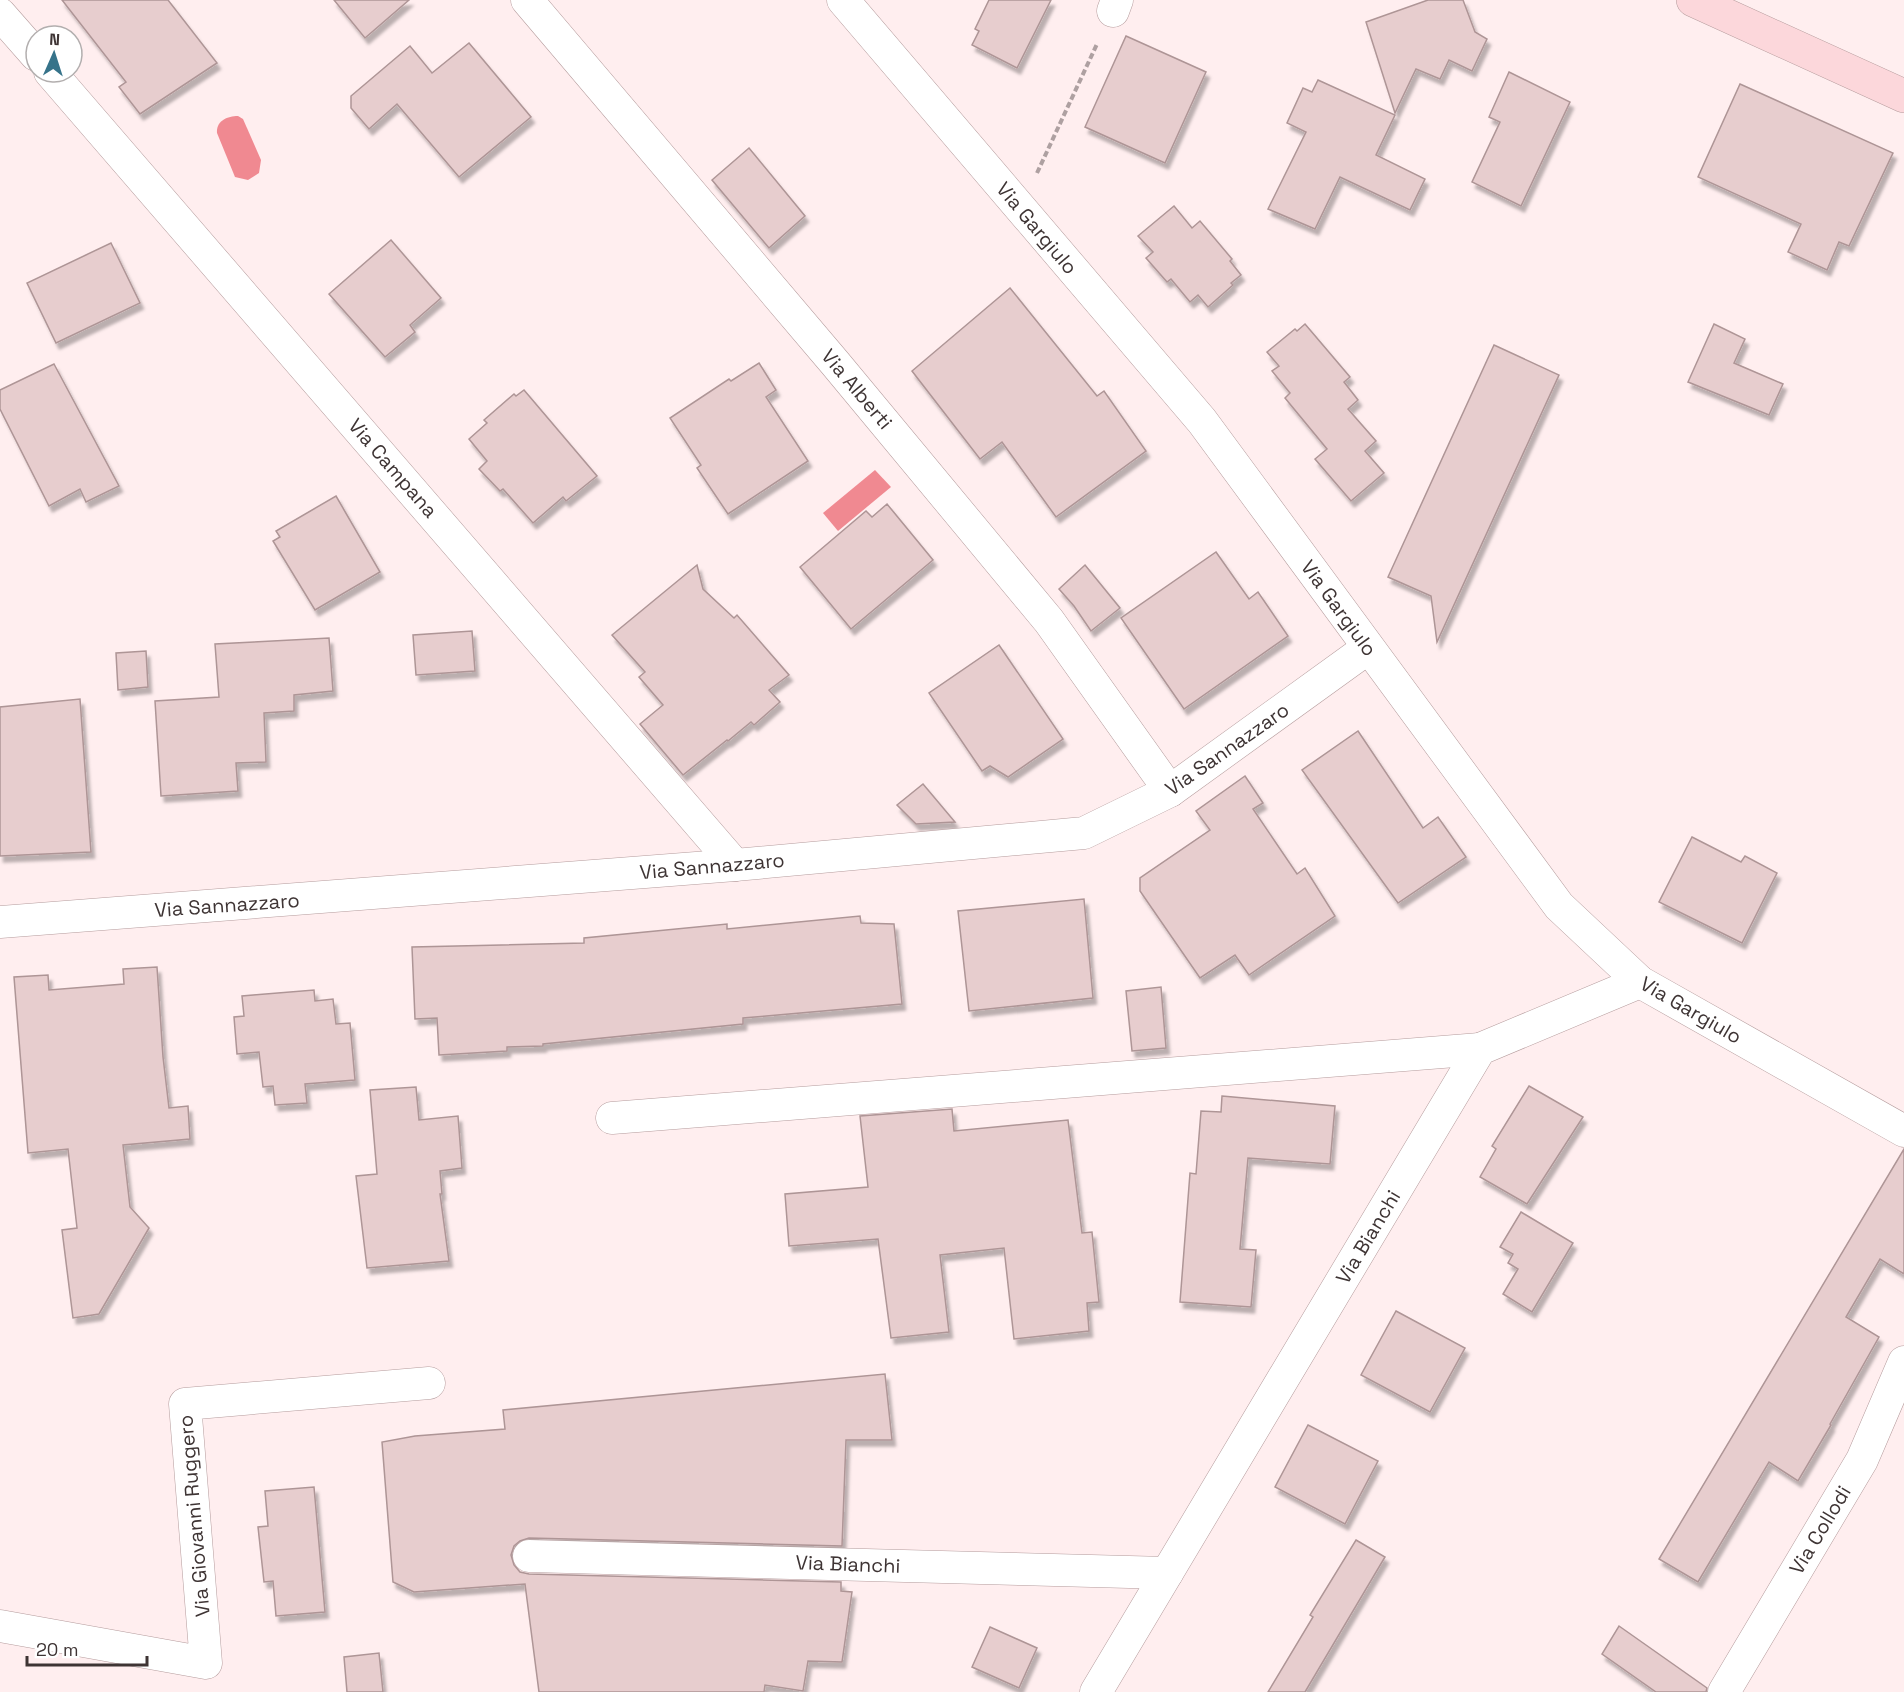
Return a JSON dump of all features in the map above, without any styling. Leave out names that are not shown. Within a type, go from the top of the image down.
[{"type":"street","name":"Via Alberti","points":[[527,0],[827,354],[1049,621],[1170,791]]},
{"type":"street","name":"Via Gargiulo","points":[[843,0],[1202,422],[1559,906],[1640,982],[1904,1131]]},
{"type":"street","points":[[1693,0],[1904,96]]},
{"type":"street","points":[[0,14],[24,41]]},
{"type":"street","name":"Via Campana","points":[[60,84],[735,865]]},
{"type":"street","name":"Via Sannazzaro","points":[[0,922],[735,865],[1084,833],[1170,791],[1368,648]]},
{"type":"street","points":[[612,1119],[1480,1049],[1640,982]]},
{"type":"street","name":"Via Bianchi","points":[[1096,1692],[1480,1049]]},
{"type":"street","name":"Via Collodi","points":[[1724,1692],[1862,1460],[1904,1362]]},
{"type":"street","name":"Via Giovanni Ruggero","points":[[0,1626],[206,1663],[185,1404],[429,1383]]},
{"type":"street","name":"Via Bianchi","points":[[529,1556],[1167,1573]]},
{"type":"path","points":[[1021,209],[1115,5]]},
{"type":"shaded area","points":[[238,116],[243,119],[261,160],[259,173],[248,180],[235,177],[217,133],[220,122]]},
{"type":"shaded area","points":[[875,470],[891,487],[838,531],[823,513]]},
{"type":"building","points":[[62,0],[168,0],[217,63],[140,114],[119,87],[126,82],[84,28],[84,24],[81,24]]},
{"type":"building","points":[[334,0],[409,0],[365,38]]},
{"type":"building","points":[[989,0],[1051,0],[1017,68],[972,45],[979,31],[975,29]]},
{"type":"building","points":[[1428,0],[1463,0],[1475,32],[1487,39],[1472,71],[1449,60],[1440,79],[1416,69],[1395,113],[1366,22]]},
{"type":"building","points":[[1126,36],[1206,72],[1165,163],[1085,127]]},
{"type":"building","points":[[469,43],[531,117],[459,177],[397,104],[369,129],[351,108],[351,96],[410,46],[432,73]]},
{"type":"building","points":[[1509,72],[1570,102],[1521,206],[1472,182],[1500,122],[1489,117]]},
{"type":"building","points":[[1318,80],[1395,115],[1376,155],[1425,179],[1410,210],[1340,177],[1315,229],[1268,209],[1306,132],[1287,123],[1303,88],[1312,92]]},
{"type":"building","points":[[1740,84],[1893,153],[1849,246],[1839,242],[1827,270],[1788,252],[1801,224],[1698,177]]},
{"type":"building","points":[[749,148],[805,216],[769,248],[712,180]]},
{"type":"building","points":[[1174,206],[1192,228],[1200,221],[1232,259],[1230,261],[1241,275],[1208,307],[1198,295],[1190,302],[1171,279],[1167,282],[1146,258],[1153,252],[1138,236]]},
{"type":"building","points":[[391,240],[441,298],[410,325],[415,332],[385,357],[329,294]]},
{"type":"building","points":[[111,243],[140,303],[56,343],[27,283]]},
{"type":"building","points":[[1010,288],[1097,396],[1104,391],[1146,451],[1056,517],[1002,442],[980,459],[912,371]]},
{"type":"building","points":[[1305,324],[1350,377],[1344,382],[1358,400],[1348,409],[1376,441],[1365,451],[1384,473],[1351,501],[1315,459],[1327,449],[1285,398],[1290,393],[1272,371],[1279,366],[1267,352],[1295,329],[1297,331]]},
{"type":"building","points":[[1714,324],[1745,339],[1734,363],[1783,384],[1769,415],[1688,382]]},
{"type":"building","points":[[1494,345],[1559,375],[1437,642],[1431,596],[1388,577]]},
{"type":"building","points":[[759,363],[776,390],[766,397],[808,461],[728,514],[697,468],[701,465],[670,418],[729,379],[731,381]]},
{"type":"building","points":[[54,364],[119,486],[86,502],[80,489],[49,506],[0,409],[0,390]]},
{"type":"building","points":[[524,390],[597,476],[566,501],[563,497],[533,523],[503,489],[500,491],[479,469],[487,461],[469,439],[487,423],[484,420],[514,394],[516,396]]},
{"type":"building","points":[[336,496],[380,572],[315,610],[273,541],[280,537],[276,531]]},
{"type":"building","points":[[887,504],[933,560],[851,629],[800,567],[866,511],[872,517]]},
{"type":"building","points":[[1216,552],[1249,599],[1258,592],[1288,636],[1184,709],[1121,618]]},
{"type":"building","points":[[697,565],[703,589],[734,618],[737,615],[789,675],[769,690],[780,702],[754,725],[751,722],[683,775],[640,724],[663,705],[639,677],[645,672],[612,635]]},
{"type":"building","points":[[1085,565],[1120,608],[1091,631],[1059,589]]},
{"type":"building","points":[[472,631],[475,671],[416,675],[413,635]]},
{"type":"building","points":[[329,638],[333,691],[294,695],[294,711],[264,713],[266,762],[236,763],[238,791],[161,796],[155,701],[219,697],[215,644]]},
{"type":"building","points":[[999,645],[1063,739],[1008,777],[990,766],[982,771],[929,693]]},
{"type":"building","points":[[146,651],[148,687],[118,690],[116,653]]},
{"type":"building","points":[[80,699],[91,852],[0,856],[0,707]]},
{"type":"building","points":[[1358,731],[1423,828],[1438,817],[1466,857],[1398,903],[1302,770]]},
{"type":"building","points":[[1245,776],[1263,803],[1253,809],[1297,874],[1305,868],[1335,916],[1249,975],[1235,955],[1200,978],[1140,891],[1140,878],[1210,830],[1196,811]]},
{"type":"building","points":[[923,784],[955,822],[916,824],[897,805]]},
{"type":"building","points":[[1692,837],[1741,862],[1745,856],[1777,873],[1742,943],[1659,902]]},
{"type":"building","points":[[1084,899],[1093,998],[969,1011],[958,911]]},
{"type":"building","points":[[860,916],[861,923],[894,924],[902,1004],[743,1018],[743,1024],[543,1044],[543,1046],[507,1047],[507,1051],[439,1055],[437,1018],[415,1019],[412,947],[584,943],[584,938],[727,924],[727,929]]},
{"type":"building","points":[[157,967],[169,1108],[188,1106],[190,1139],[123,1145],[130,1207],[149,1228],[99,1314],[73,1318],[62,1230],[77,1228],[68,1149],[28,1153],[14,977],[48,975],[49,990],[124,984],[123,969]]},
{"type":"building","points":[[1161,987],[1166,1048],[1132,1051],[1126,991]]},
{"type":"building","points":[[314,990],[315,1001],[333,999],[336,1024],[350,1023],[355,1080],[305,1084],[307,1103],[275,1105],[273,1086],[263,1087],[259,1052],[237,1054],[234,1017],[244,1016],[242,996]]},
{"type":"building","points":[[1529,1086],[1583,1117],[1527,1204],[1480,1177],[1496,1149],[1492,1146]]},
{"type":"building","points":[[416,1087],[419,1120],[458,1116],[462,1168],[440,1171],[442,1194],[440,1194],[449,1261],[367,1268],[356,1176],[377,1174],[370,1090]]},
{"type":"building","points":[[1222,1096],[1335,1106],[1330,1164],[1248,1158],[1240,1249],[1256,1250],[1251,1307],[1180,1302],[1190,1173],[1196,1174],[1201,1111],[1221,1112]]},
{"type":"building","points":[[952,1109],[954,1131],[1068,1120],[1082,1233],[1092,1232],[1099,1302],[1087,1303],[1089,1331],[1014,1339],[1004,1248],[940,1255],[949,1332],[891,1338],[878,1239],[789,1246],[785,1194],[868,1187],[860,1116]]},
{"type":"building","points":[[1904,1149],[1904,1274],[1880,1259],[1846,1317],[1879,1337],[1798,1481],[1769,1462],[1698,1582],[1659,1559]]},
{"type":"building","points":[[1521,1212],[1573,1243],[1532,1312],[1503,1294],[1518,1269],[1508,1263],[1513,1254],[1500,1247]]},
{"type":"building","points":[[1396,1311],[1465,1348],[1430,1412],[1361,1375]]},
{"type":"building","points":[[885,1374],[892,1440],[846,1440],[842,1546],[529,1538],[514,1546],[511,1555],[514,1565],[520,1572],[529,1574],[841,1582],[841,1591],[852,1592],[842,1662],[808,1661],[803,1691],[765,1685],[764,1692],[539,1692],[525,1584],[414,1592],[393,1582],[382,1442],[415,1436],[505,1429],[503,1410]]},
{"type":"building","points":[[1308,1425],[1378,1461],[1345,1524],[1275,1487]]},
{"type":"building","points":[[314,1487],[325,1612],[276,1616],[273,1581],[264,1582],[258,1527],[268,1526],[265,1491]]},
{"type":"building","points":[[1356,1540],[1385,1557],[1305,1692],[1268,1692],[1313,1617],[1310,1615]]},
{"type":"building","points":[[1619,1626],[1707,1688],[1706,1692],[1656,1692],[1602,1654]]},
{"type":"building","points":[[990,1627],[1037,1648],[1019,1688],[972,1667]]},
{"type":"building","points":[[379,1653],[383,1692],[347,1692],[344,1657]]}]
